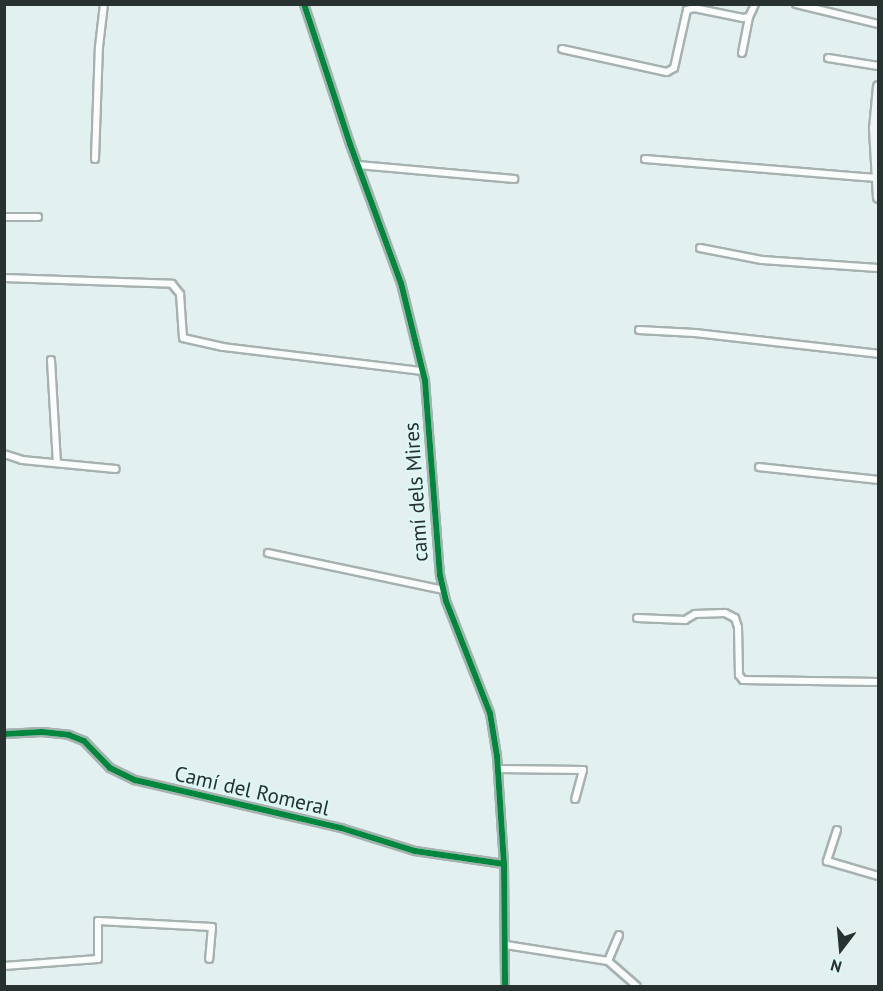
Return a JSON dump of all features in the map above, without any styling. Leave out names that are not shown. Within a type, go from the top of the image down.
[{"type":"main road","points":[[879,86],[874,128],[879,197]]},
{"type":"street","points":[[95,159],[99,47],[104,4]]},
{"type":"street","name":"camí dels Mires","points":[[304,4],[358,165],[401,282],[422,371],[437,559],[443,590],[490,713],[498,769],[504,864],[505,987]]},
{"type":"street","points":[[742,53],[749,17],[755,4]]},
{"type":"street","points":[[796,4],[879,24]]},
{"type":"street","points":[[562,50],[667,72],[674,68],[687,10],[694,8],[742,18],[749,17]]},
{"type":"street","points":[[828,58],[879,66]]},
{"type":"street","points":[[645,159],[877,178]]},
{"type":"street","points":[[358,165],[514,179]]},
{"type":"street","points":[[4,216],[38,218]]},
{"type":"street","points":[[699,248],[762,260],[879,268]]},
{"type":"street","points":[[4,278],[172,284],[180,294],[183,338],[223,347],[422,371]]},
{"type":"street","points":[[639,330],[695,333],[879,354]]},
{"type":"street","points":[[51,360],[57,463]]},
{"type":"street","points":[[4,454],[22,460],[116,469]]},
{"type":"street","points":[[759,467],[879,480]]},
{"type":"street","points":[[268,553],[443,590]]},
{"type":"street","points":[[637,618],[685,620],[695,614],[725,614],[735,618],[738,627],[739,675],[743,680],[879,682]]},
{"type":"street","name":"Camí del Romeral","points":[[4,734],[42,732],[69,735],[84,741],[110,768],[135,780],[350,831],[415,851],[504,864]]},
{"type":"street","points":[[498,769],[583,770],[575,799]]},
{"type":"street","points":[[837,830],[827,861],[879,876]]},
{"type":"street","points":[[4,966],[98,959],[98,921],[212,927],[209,959]]},
{"type":"street","points":[[608,961],[619,935]]},
{"type":"street","points":[[506,945],[608,961],[637,987]]},
{"type":"cycle path","points":[[304,4],[350,144],[401,283],[425,381],[440,575],[446,601],[490,713],[497,756],[504,864],[505,986]]},
{"type":"cycle path","points":[[4,734],[42,732],[69,735],[84,741],[110,768],[135,780],[341,828],[415,851],[504,864]]}]
